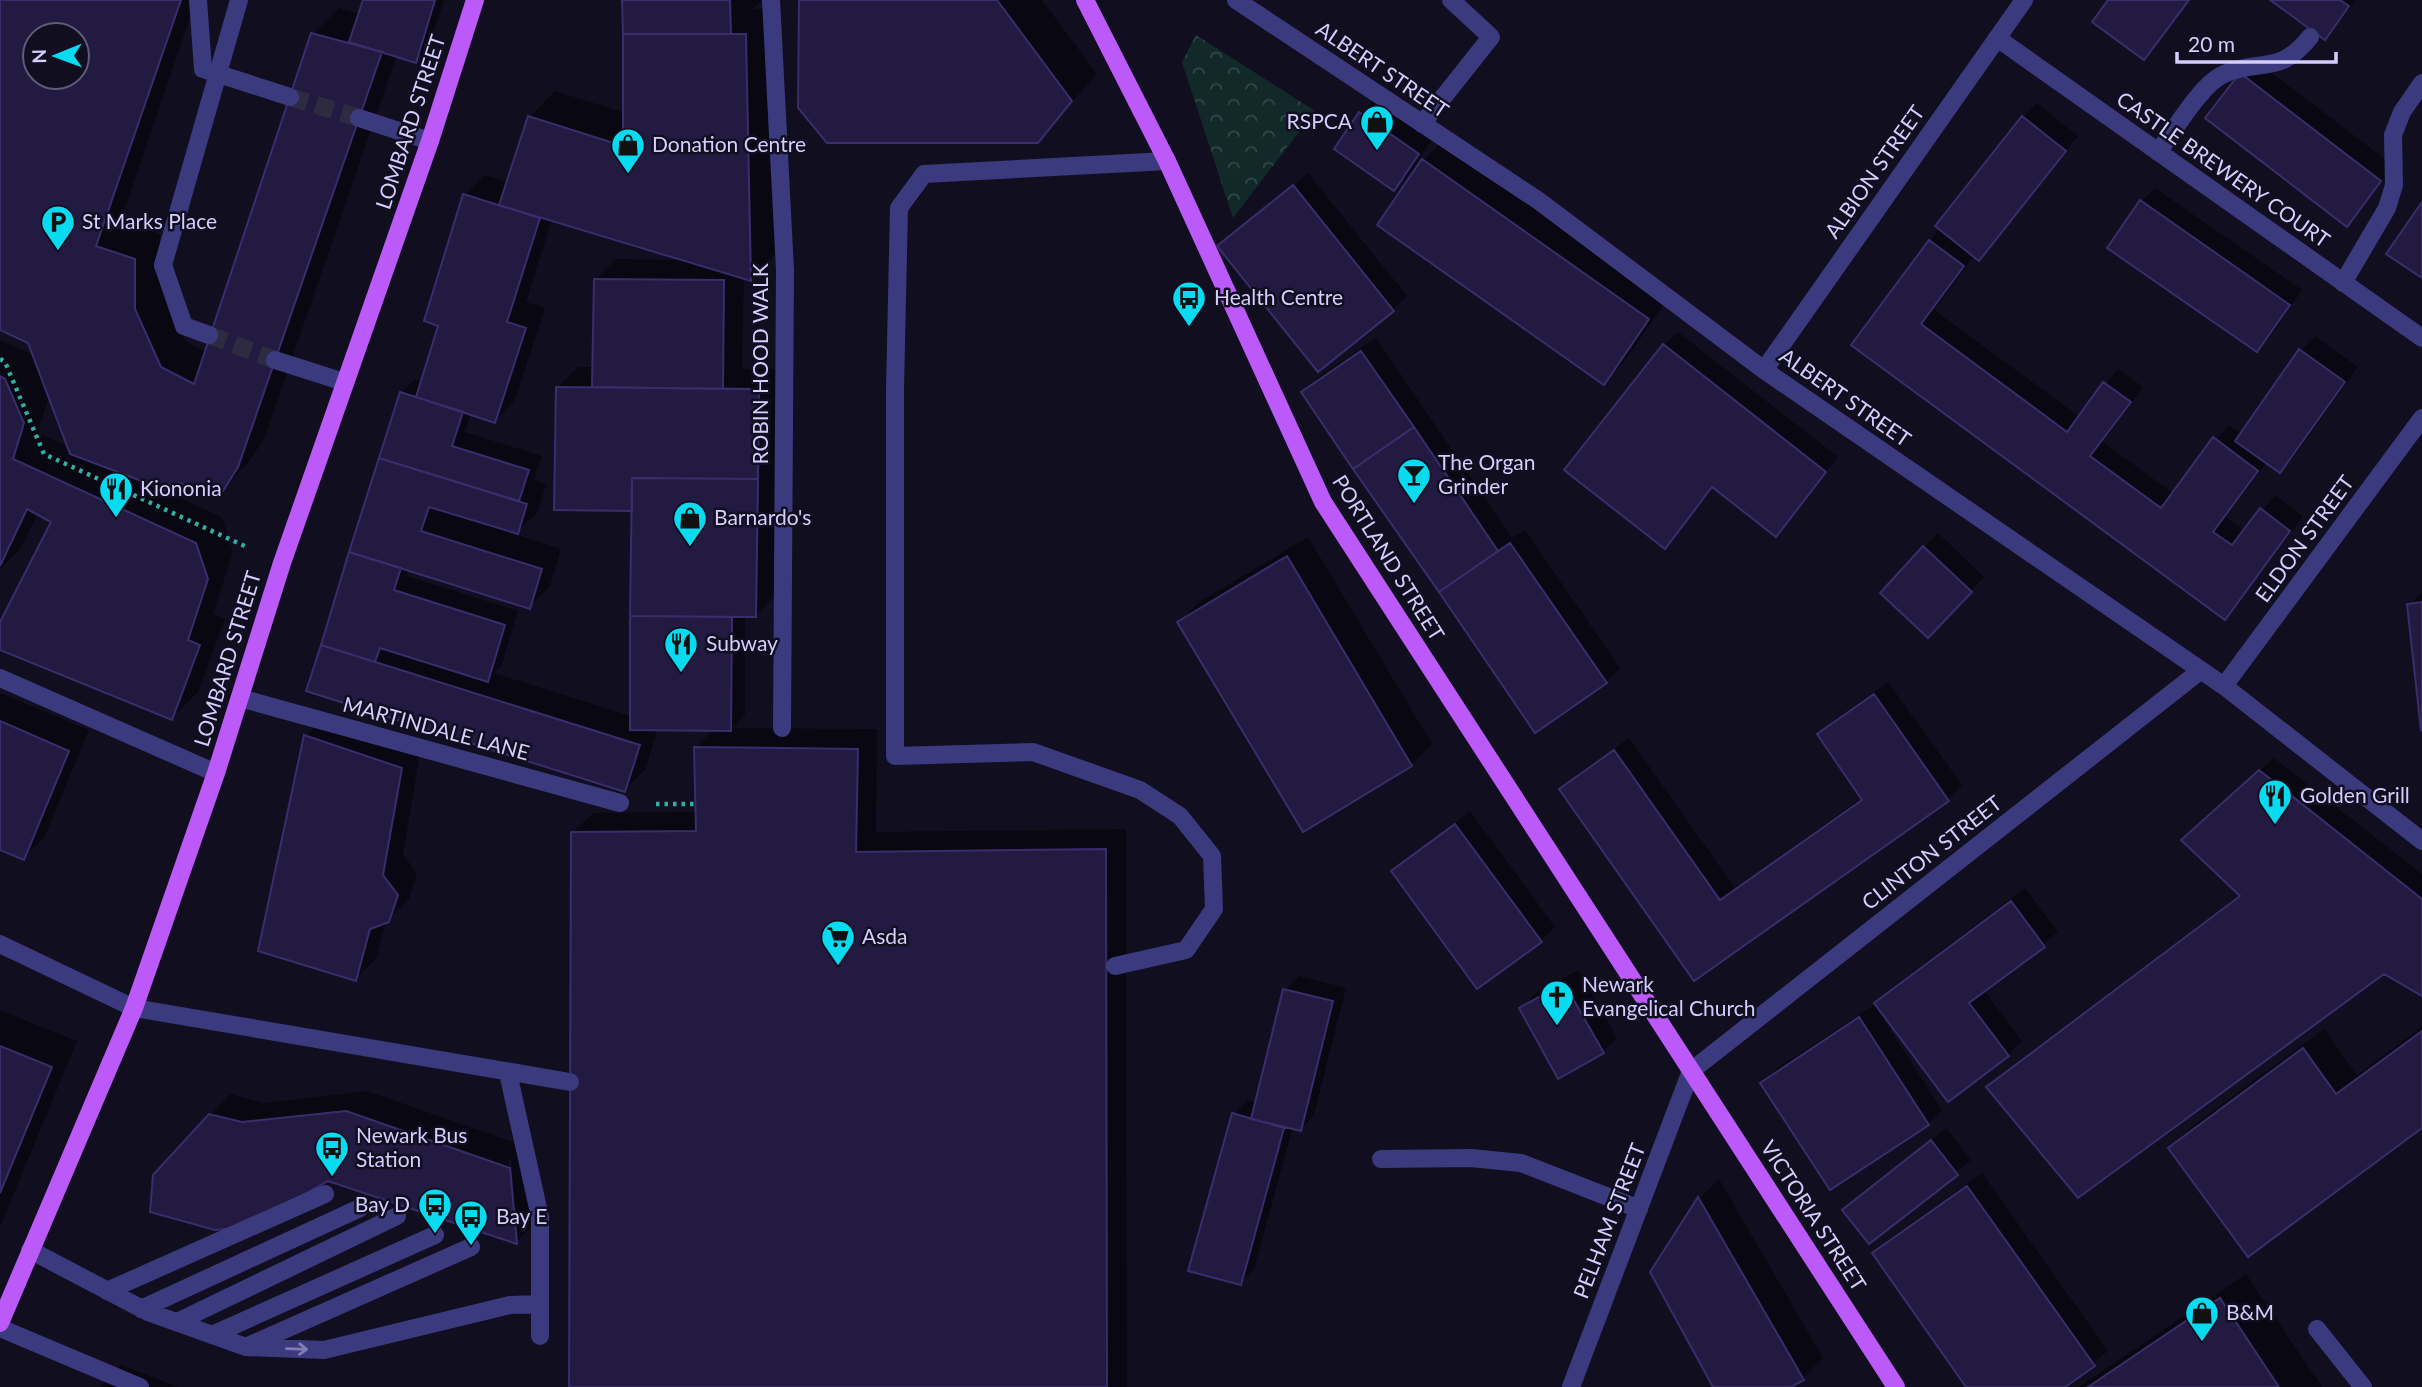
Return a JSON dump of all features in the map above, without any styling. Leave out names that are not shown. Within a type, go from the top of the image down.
[{"type":"main road","name":"LOMBARD STREET","points":[[0,1325],[134,1008],[240,698],[282,563],[430,141],[475,0]]},
{"type":"main road","name":"PORTLAND STREET","points":[[1085,0],[1167,161],[1323,502],[1691,1070]]},
{"type":"main road","name":"VICTORIA STREET","points":[[1691,1070],[1896,1387]]},
{"type":"street","points":[[198,0],[203,69],[290,97]]},
{"type":"street","points":[[209,335],[184,326],[163,265],[239,0]]},
{"type":"street","name":"ROBIN HOOD WALK","points":[[771,0],[785,270],[782,727]]},
{"type":"street","name":"ALBERT STREET","points":[[1236,0],[1539,201],[1764,370],[2224,686],[2422,841]]},
{"type":"street","points":[[1422,124],[1491,37],[1451,0]]},
{"type":"street","name":"ALBION STREET","points":[[1764,370],[2024,0]]},
{"type":"street","name":"CASTLE BREWERY COURT","points":[[1997,37],[2422,338]]},
{"type":"street","points":[[2158,152],[2214,80],[2233,71],[2290,58],[2310,37]]},
{"type":"street","points":[[2343,283],[2387,208],[2394,185],[2393,135],[2402,112],[2422,82]]},
{"type":"street","points":[[359,118],[430,141]]},
{"type":"street","points":[[1115,966],[1186,950],[1214,909],[1212,856],[1180,816],[1140,790],[1033,752],[895,756],[895,388],[899,208],[924,174],[1167,161]]},
{"type":"street","points":[[275,360],[344,382]]},
{"type":"street","name":"ELDON STREET","points":[[2224,686],[2422,418]]},
{"type":"street","name":"CLINTON STREET","points":[[1691,1070],[2200,671]]},
{"type":"street","points":[[0,678],[215,773]]},
{"type":"street","name":"MARTINDALE LANE","points":[[240,698],[620,803]]},
{"type":"street","points":[[0,944],[134,1008],[570,1082]]},
{"type":"street","name":"PELHAM STREET","points":[[1571,1387],[1691,1070]]},
{"type":"street","points":[[508,1073],[540,1217],[541,1336]]},
{"type":"street","points":[[1381,1159],[1471,1158],[1521,1163],[1639,1209]]},
{"type":"street","points":[[107,1291],[325,1194]]},
{"type":"street","points":[[141,1309],[360,1208]]},
{"type":"street","points":[[177,1322],[397,1216]]},
{"type":"street","points":[[212,1335],[435,1235]]},
{"type":"street","points":[[246,1347],[471,1247]]},
{"type":"street","points":[[30,1250],[141,1309],[246,1347],[324,1350],[510,1305],[540,1304]]},
{"type":"street","points":[[0,1325],[140,1387]]},
{"type":"street","points":[[2316,1329],[2363,1387]]},
{"type":"path","points":[[0,359],[5,362],[44,454],[282,563]]},
{"type":"green space","points":[[1196,35],[1315,111],[1233,218],[1182,62]]},
{"type":"building","name":"St Marks Place","points":[[0,0],[181,0],[96,246],[135,259],[135,309],[161,367],[194,384],[311,33],[382,52],[238,467],[223,491],[215,494],[179,483],[173,493],[70,454],[28,343],[0,330]]},
{"type":"building","points":[[363,0],[435,0],[416,63],[349,42]]},
{"type":"building","points":[[622,0],[730,0],[731,34],[623,34]]},
{"type":"building","points":[[799,0],[997,0],[1072,101],[1038,143],[827,143],[798,108]]},
{"type":"building","points":[[2108,0],[2189,0],[2144,60],[2092,22]]},
{"type":"building","points":[[2270,0],[2340,0],[2349,6],[2325,40]]},
{"type":"building","name":"Donation Centre","points":[[623,34],[746,34],[751,281],[499,205],[528,116],[623,146]]},
{"type":"building","points":[[2240,73],[2381,181],[2347,227],[2205,118]]},
{"type":"building","name":"RSPCA","points":[[1359,112],[1419,154],[1394,191],[1334,149]]},
{"type":"building","points":[[2022,116],[2066,151],[1979,261],[1935,226]]},
{"type":"building","points":[[1422,159],[1649,319],[1604,385],[1377,225]]},
{"type":"building","points":[[1293,185],[1394,311],[1318,372],[1217,246]]},
{"type":"building","points":[[463,194],[540,218],[507,322],[526,328],[495,423],[416,397],[438,326],[424,321]]},
{"type":"building","points":[[2140,200],[2290,305],[2257,352],[2107,248]]},
{"type":"building","points":[[2422,202],[2422,278],[2386,254]]},
{"type":"building","points":[[1929,240],[1964,266],[1921,324],[2067,432],[2103,382],[2131,402],[2090,456],[2161,508],[2213,437],[2258,471],[2213,532],[2232,545],[2260,508],[2290,531],[2225,620],[1851,345]]},
{"type":"building","points":[[594,279],[724,280],[723,389],[592,387]]},
{"type":"building","points":[[1663,344],[1826,472],[1776,537],[1712,487],[1665,549],[1564,470]]},
{"type":"building","points":[[2299,349],[2345,382],[2280,473],[2235,441]]},
{"type":"building","points":[[1361,351],[1414,427],[1353,469],[1301,392]]},
{"type":"building","points":[[0,376],[5,379],[24,423],[13,459],[196,543],[208,579],[188,640],[200,645],[172,720],[0,650],[0,622],[51,522],[27,509],[0,566]]},
{"type":"building","points":[[556,387],[759,389],[758,479],[632,478],[632,511],[554,510]]},
{"type":"building","points":[[400,392],[463,412],[452,446],[529,470],[519,501],[379,458]]},
{"type":"building","points":[[1414,427],[1498,551],[1439,592],[1353,469]]},
{"type":"building","points":[[379,458],[527,504],[518,534],[429,507],[421,531],[542,569],[530,609],[349,552]]},
{"type":"building","points":[[632,478],[758,479],[756,617],[630,616]]},
{"type":"building","points":[[1510,543],[1607,683],[1535,733],[1439,592]]},
{"type":"building","points":[[1923,546],[1972,592],[1928,638],[1880,593]]},
{"type":"building","points":[[349,552],[401,568],[394,590],[505,625],[488,682],[380,648],[375,662],[321,645]]},
{"type":"building","points":[[1287,556],[1412,766],[1303,832],[1177,622]]},
{"type":"building","points":[[2422,602],[2422,730],[2421,730],[2407,604]]},
{"type":"building","name":"Subway","points":[[630,616],[732,617],[731,731],[630,730]]},
{"type":"building","points":[[321,645],[640,745],[625,792],[306,691]]},
{"type":"building","points":[[1874,694],[1949,801],[1694,981],[1559,789],[1614,750],[1720,900],[1862,800],[1817,734]]},
{"type":"building","points":[[0,721],[69,751],[24,860],[0,850]]},
{"type":"building","points":[[304,735],[402,768],[383,875],[398,895],[389,922],[370,929],[356,981],[258,951]]},
{"type":"building","name":"Asda","points":[[694,747],[858,749],[856,852],[1106,849],[1107,1387],[569,1387],[571,832],[696,831]]},
{"type":"building","points":[[2259,770],[2422,899],[2422,996],[2384,974],[2078,1198],[1986,1087],[2240,896],[2181,840]]},
{"type":"building","points":[[1455,824],[1542,942],[1477,989],[1391,871]]},
{"type":"building","points":[[2011,901],[2045,947],[1969,1003],[2009,1056],[1948,1102],[1874,1003]]},
{"type":"building","points":[[1564,983],[1604,1053],[1558,1079],[1519,1008]]},
{"type":"building","points":[[1283,989],[1333,1001],[1301,1131],[1251,1119]]},
{"type":"building","points":[[1859,1017],[1929,1125],[1830,1190],[1760,1083]]},
{"type":"building","points":[[2422,1031],[2422,1128],[2248,1257],[2168,1148],[2303,1048],[2336,1094]]},
{"type":"building","points":[[0,1046],[52,1067],[0,1193]]},
{"type":"building","name":"Newark Bus Station","points":[[346,1111],[510,1168],[517,1244],[328,1181],[245,1227],[215,1230],[150,1212],[153,1175],[209,1114],[242,1122]]},
{"type":"building","points":[[1232,1113],[1284,1128],[1241,1285],[1188,1271]]},
{"type":"building","points":[[1931,1140],[1958,1175],[1869,1244],[1842,1210]]},
{"type":"building","points":[[1967,1186],[2095,1366],[2065,1387],[1966,1387],[1872,1253]]},
{"type":"building","points":[[1698,1197],[1804,1380],[1791,1387],[1713,1387],[1650,1272]]},
{"type":"building","name":"B&M","points":[[2220,1298],[2279,1387],[2088,1387]]},
{"type":"tunnel","points":[[290,97],[359,118]]},
{"type":"tunnel","points":[[209,335],[275,360]]},
{"type":"place","name":"RSPCA","points":[[1377,152]]},
{"type":"place","name":"Donation Centre","points":[[628,175]]},
{"type":"place","name":"St Marks Place","points":[[58,252]]},
{"type":"place","name":"Health Centre","points":[[1189,328]]},
{"type":"place","name":"The Organ Grinder","points":[[1414,505]]},
{"type":"place","name":"Kiononia","points":[[116,519]]},
{"type":"place","name":"Barnardo's","points":[[690,548]]},
{"type":"place","name":"Subway","points":[[681,674]]},
{"type":"place","name":"Golden Grill","points":[[2275,826]]},
{"type":"place","name":"Asda","points":[[838,967]]},
{"type":"place","name":"Newark Evangelical Church","points":[[1557,1027]]},
{"type":"place","name":"Newark Bus Station","points":[[332,1178]]},
{"type":"place","name":"Bay D","points":[[435,1235]]},
{"type":"place","name":"Bay E","points":[[471,1247]]},
{"type":"place","name":"B&M","points":[[2202,1343]]}]
